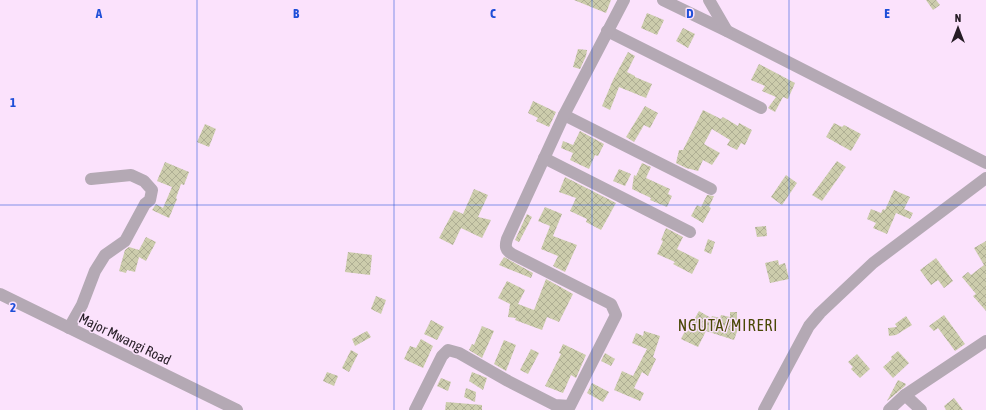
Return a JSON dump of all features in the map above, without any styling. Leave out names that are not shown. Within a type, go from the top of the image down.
[{"type":"street","points":[[415,410],[442,356],[448,350],[458,353],[555,405],[569,408],[616,315],[612,304],[507,251],[506,246],[507,239],[564,115],[624,0]]},
{"type":"street","points":[[663,0],[986,163]]},
{"type":"street","points":[[709,0],[727,31]]},
{"type":"street","points":[[607,31],[762,108]]},
{"type":"street","points":[[564,115],[711,190]]},
{"type":"street","points":[[544,158],[690,232]]},
{"type":"street","points":[[69,328],[82,305],[95,271],[104,255],[125,241],[145,204],[150,200],[152,190],[144,181],[131,175],[91,179]]},
{"type":"street","points":[[764,410],[809,326],[820,313],[873,263],[986,178]]},
{"type":"street","name":"Major Mwangi Road","points":[[0,294],[237,410]]},
{"type":"street","points":[[889,410],[905,396],[986,340]]},
{"type":"street","points":[[905,396],[921,410]]},
{"type":"building","points":[[574,0],[611,0],[606,13]]},
{"type":"building","points":[[926,0],[936,0],[940,5],[933,10]]},
{"type":"building","points":[[647,13],[664,20],[657,35],[641,28]]},
{"type":"building","points":[[683,28],[695,34],[688,48],[676,41]]},
{"type":"building","points":[[578,49],[587,50],[580,69],[573,67]]},
{"type":"building","points":[[628,52],[635,56],[627,72],[652,84],[646,98],[619,87],[610,110],[602,106],[613,80]]},
{"type":"building","points":[[759,64],[795,83],[788,99],[783,97],[775,112],[768,108],[776,97],[762,91],[765,86],[751,80]]},
{"type":"building","points":[[533,101],[556,112],[549,127],[536,121],[538,118],[528,113]]},
{"type":"building","points":[[645,106],[658,113],[650,128],[644,125],[634,142],[626,137]]},
{"type":"building","points":[[703,110],[721,119],[723,117],[738,126],[739,123],[752,130],[745,145],[741,143],[737,150],[727,145],[730,140],[712,129],[704,144],[720,153],[712,165],[703,160],[698,171],[686,168],[676,163],[679,150],[683,150]]},
{"type":"building","points":[[834,123],[842,127],[844,125],[861,134],[851,151],[826,137]]},
{"type":"building","points":[[205,124],[216,129],[209,147],[197,142]]},
{"type":"building","points":[[580,131],[604,144],[598,156],[595,155],[589,169],[570,160],[573,153],[561,148],[563,141],[573,145]]},
{"type":"building","points":[[837,161],[846,167],[822,201],[812,195]]},
{"type":"building","points":[[165,162],[189,172],[184,185],[181,184],[176,198],[177,199],[169,218],[152,210],[156,204],[163,208],[172,187],[157,181]]},
{"type":"building","points":[[642,163],[651,167],[646,178],[670,189],[668,194],[672,196],[667,207],[650,200],[651,198],[632,189],[634,175],[636,176]]},
{"type":"building","points":[[619,169],[631,174],[625,186],[613,181]]},
{"type":"building","points":[[786,175],[797,183],[782,205],[771,197]]},
{"type":"building","points":[[565,177],[616,203],[601,230],[586,222],[587,219],[570,211],[576,198],[559,192]]},
{"type":"building","points":[[474,189],[488,195],[478,217],[491,220],[482,238],[461,228],[453,245],[439,238],[454,210],[463,214]]},
{"type":"building","points":[[894,190],[910,197],[904,209],[913,213],[910,219],[896,213],[887,234],[873,228],[876,223],[867,219],[871,209],[881,213],[883,209],[885,210]]},
{"type":"building","points":[[707,195],[714,196],[709,207],[711,208],[703,223],[691,216],[697,205],[701,207]]},
{"type":"building","points":[[545,207],[562,214],[553,236],[577,245],[565,272],[553,266],[558,256],[541,249],[550,226],[538,221]]},
{"type":"building","points":[[527,214],[532,217],[519,242],[515,240]]},
{"type":"building","points":[[766,226],[767,236],[757,237],[755,227]]},
{"type":"building","points":[[666,228],[683,237],[677,249],[699,260],[692,274],[673,264],[675,262],[657,254],[663,241],[661,240]]},
{"type":"building","points":[[146,237],[156,242],[146,261],[139,257],[135,272],[127,270],[126,273],[119,271],[125,250],[129,247],[139,250]]},
{"type":"building","points":[[708,239],[715,242],[711,254],[704,251]]},
{"type":"building","points":[[986,241],[986,311],[973,296],[976,294],[962,277],[968,272],[971,275],[984,265],[974,248]]},
{"type":"building","points":[[348,252],[372,255],[370,275],[345,272]]},
{"type":"building","points":[[504,257],[533,273],[531,278],[499,265]]},
{"type":"building","points":[[936,258],[953,281],[944,288],[938,280],[931,285],[920,270]]},
{"type":"building","points":[[778,260],[779,265],[785,263],[789,279],[770,283],[765,263]]},
{"type":"building","points":[[546,279],[573,294],[559,322],[547,317],[542,330],[515,320],[516,318],[508,317],[510,304],[498,298],[507,281],[525,290],[518,304],[534,310]]},
{"type":"building","points":[[376,296],[386,300],[381,314],[371,309]]},
{"type":"building","points":[[699,311],[711,318],[712,316],[720,318],[721,315],[730,317],[730,312],[737,312],[737,325],[739,326],[734,340],[706,331],[698,347],[681,339],[685,331],[687,332]]},
{"type":"building","points":[[944,315],[965,344],[955,351],[938,328],[934,331],[929,326]]},
{"type":"building","points":[[906,316],[912,325],[896,335],[889,336],[888,328],[897,327],[895,324]]},
{"type":"building","points":[[431,320],[444,327],[437,340],[424,334]]},
{"type":"building","points":[[482,326],[494,331],[482,358],[469,350],[472,344],[474,345]]},
{"type":"building","points":[[367,331],[371,337],[355,346],[352,339]]},
{"type":"building","points":[[644,331],[660,336],[653,357],[656,359],[648,376],[642,372],[634,388],[644,393],[640,401],[614,390],[622,371],[633,376],[647,349],[632,343],[636,333],[643,336]]},
{"type":"building","points":[[421,339],[433,346],[423,368],[404,359],[410,346],[416,348]]},
{"type":"building","points":[[504,340],[516,345],[506,371],[494,364]]},
{"type":"building","points":[[563,344],[586,355],[576,378],[571,375],[563,393],[545,386],[561,354],[559,353]]},
{"type":"building","points":[[531,349],[539,353],[528,374],[520,370]]},
{"type":"building","points":[[351,350],[358,354],[349,372],[342,368]]},
{"type":"building","points":[[898,351],[909,363],[893,378],[883,367]]},
{"type":"building","points":[[605,353],[615,359],[611,366],[601,361]]},
{"type":"building","points":[[857,354],[870,369],[860,378],[851,369],[853,367],[848,362]]},
{"type":"building","points":[[327,372],[338,376],[334,386],[323,381]]},
{"type":"building","points":[[472,372],[487,378],[483,390],[469,381]]},
{"type":"building","points":[[441,378],[451,382],[448,391],[437,386]]},
{"type":"building","points":[[898,380],[906,384],[905,386],[887,401]]},
{"type":"building","points":[[592,383],[609,392],[603,402],[587,393]]},
{"type":"building","points":[[466,388],[476,392],[475,402],[464,397]]},
{"type":"building","points":[[954,398],[963,410],[946,410],[944,406]]},
{"type":"building","points":[[446,402],[482,405],[482,410],[445,410]]},
{"type":"district","name":"NGUTA/MIRERI","points":[[728,325]]}]
